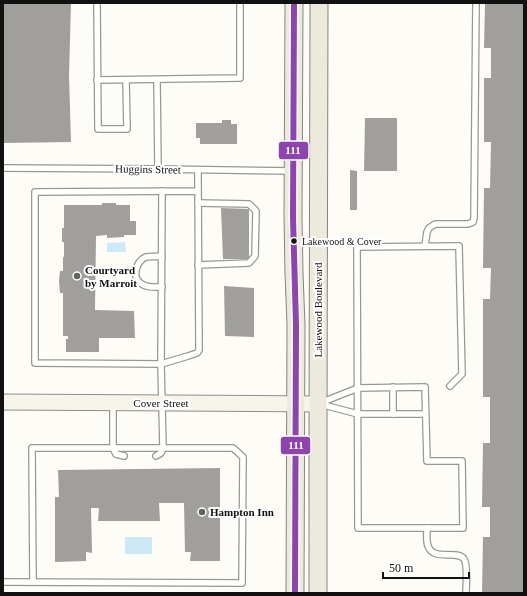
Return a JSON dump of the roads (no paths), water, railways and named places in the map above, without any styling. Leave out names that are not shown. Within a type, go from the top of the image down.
[{"type":"main road","name":"Lakewood Boulevard","points":[[294,3],[293,171],[296,325],[295,593]]},
{"type":"main road","name":"Lakewood Boulevard","points":[[318,593],[319,3]]},
{"type":"street","name":"Cover Street","points":[[3,402],[318,404]]},
{"type":"lane","points":[[97,3],[98,129],[127,129],[126,80]]},
{"type":"lane","points":[[97,80],[240,78],[240,3]]},
{"type":"lane","points":[[425,246],[427,232],[429,228],[435,224],[468,224],[473,222],[474,218],[476,3]]},
{"type":"lane","points":[[157,80],[158,169]]},
{"type":"lane","name":"Huggins Street","points":[[3,168],[293,171]]},
{"type":"lane","points":[[198,170],[199,350],[188,356],[161,364],[35,363],[35,192],[198,191]]},
{"type":"lane","points":[[156,456],[161,453],[163,448],[161,364],[162,191]]},
{"type":"lane","points":[[198,203],[249,204],[256,211],[255,256],[249,263],[198,265]]},
{"type":"lane","points":[[318,404],[358,388],[425,387],[427,460],[462,460],[463,528],[358,528],[358,388],[357,247],[459,246],[462,374],[450,386]]},
{"type":"lane","points":[[162,256],[146,257],[139,262],[136,270],[136,278],[139,282],[147,286],[162,287]]},
{"type":"lane","points":[[393,387],[393,414]]},
{"type":"lane","points":[[113,403],[113,448],[116,454],[124,456]]},
{"type":"lane","points":[[318,404],[358,414],[425,414]]},
{"type":"lane","points":[[3,582],[242,583],[243,457],[233,448],[32,448],[33,582]]},
{"type":"lane","points":[[427,528],[428,547],[432,552],[439,555],[460,556],[464,558],[466,564],[466,593]]},
{"type":"water","points":[[125,242],[126,252],[107,252],[107,243]]},
{"type":"water","points":[[125,537],[152,537],[152,554],[125,554]]},
{"type":"place","name":"Lakewood & Cover","points":[[294,241]]},
{"type":"place","name":"Courtyard by Marroit","points":[[77,276]]},
{"type":"place","name":"Hampton Inn","points":[[202,512]]}]
